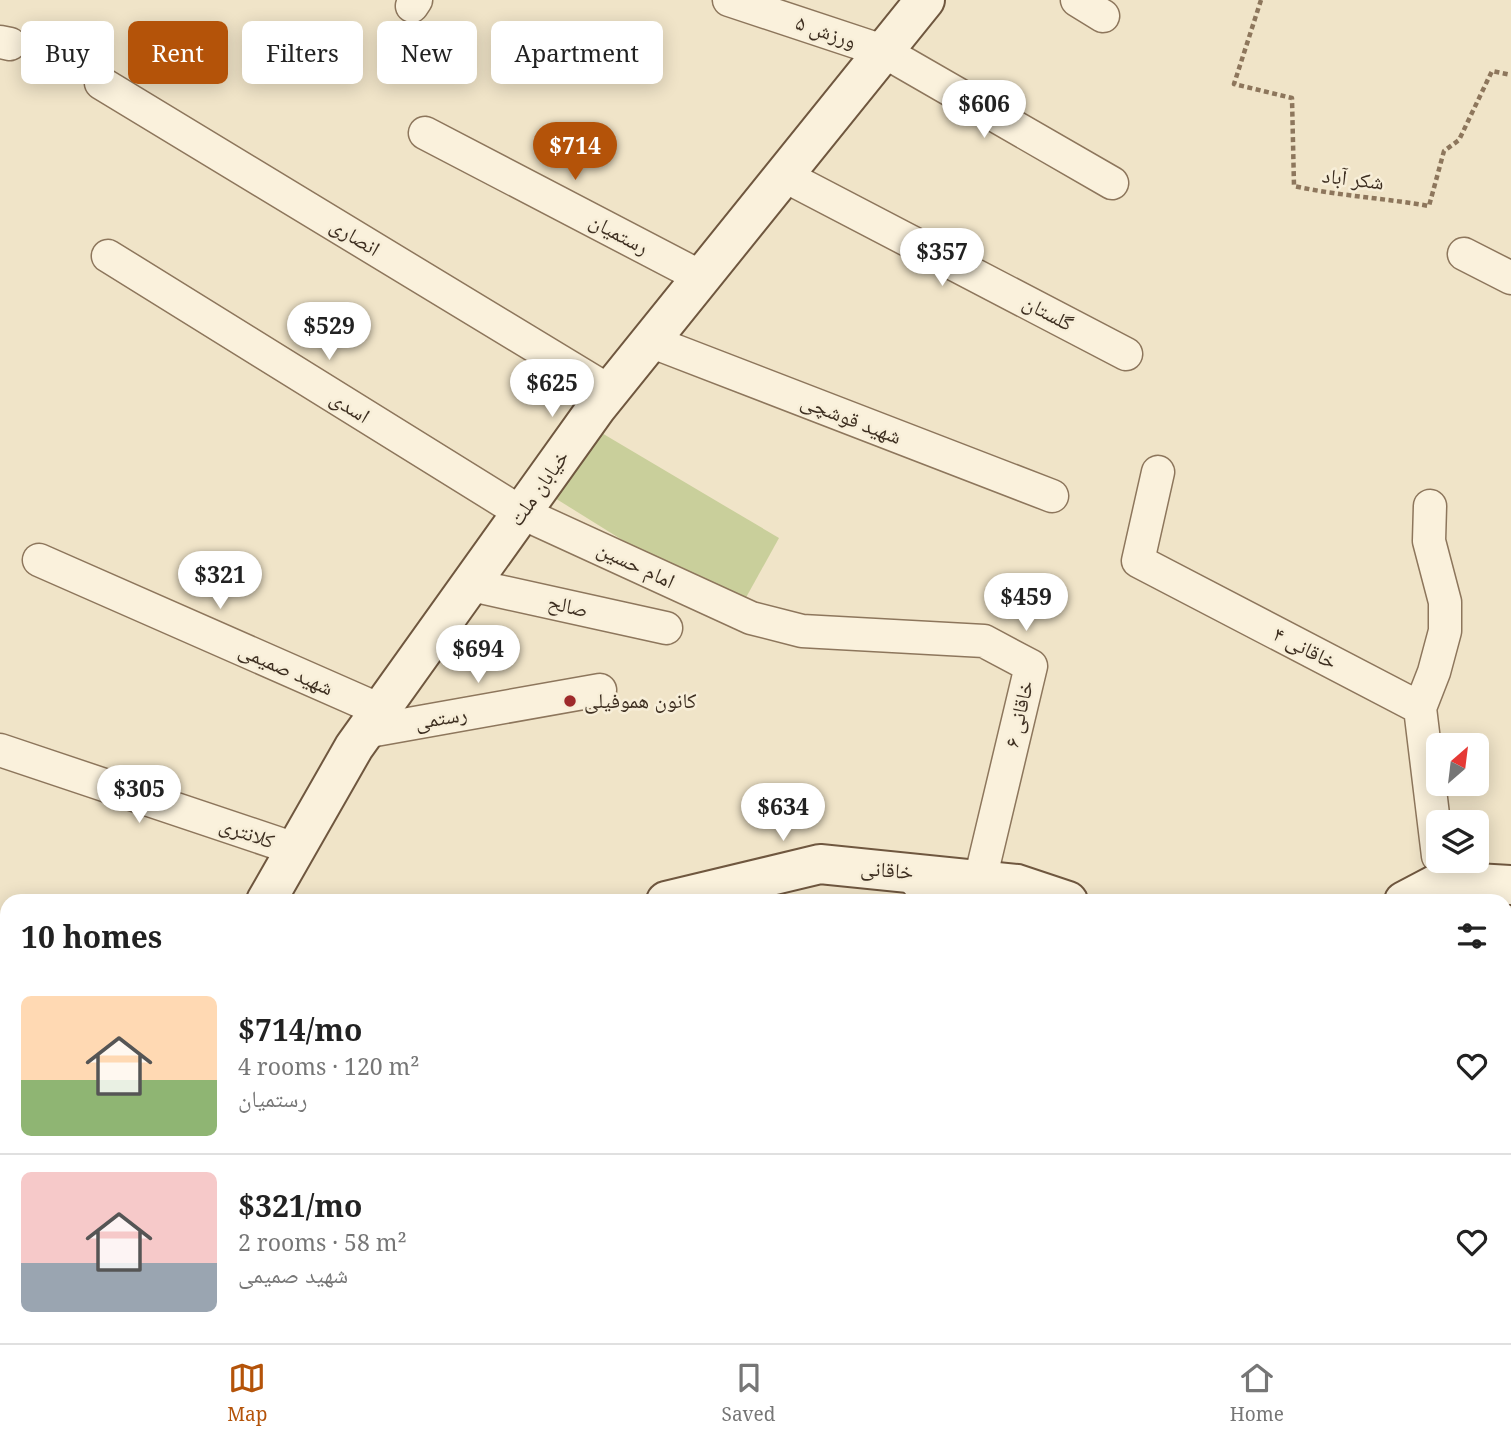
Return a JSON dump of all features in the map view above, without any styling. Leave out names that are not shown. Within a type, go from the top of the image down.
[{"type":"main road","name":"خیابان ملت","points":[[270,894],[354,747],[610,391],[925,0]]},
{"type":"main road","name":"خاقانی","points":[[713,894],[820,864],[980,880],[1014,893]]},
{"type":"main road","points":[[1411,894],[1433,873]]},
{"type":"main road","points":[[1466,873],[1511,885]]},
{"type":"street","name":"ورزش ۵","points":[[729,0],[883,51],[1112,183]]},
{"type":"street","name":"انصاری","points":[[104,84],[610,391]]},
{"type":"street","name":"رستمیان","points":[[425,133],[701,277]]},
{"type":"street","name":"گلستان","points":[[783,175],[1126,354]]},
{"type":"street","points":[[1464,254],[1511,278]]},
{"type":"street","name":"اسدی","points":[[108,256],[522,513]]},
{"type":"street","name":"شهید قوشچی","points":[[650,341],[1052,496]]},
{"type":"street","name":"خاقانی ۴","points":[[1158,472],[1138,561],[1420,708]]},
{"type":"street","points":[[1430,506],[1429,541],[1445,602],[1445,632],[1420,708],[1433,810]]},
{"type":"street","name":"امام حسین","points":[[522,513],[751,618]]},
{"type":"street","name":"شهید صمیمی","points":[[39,559],[372,721]]},
{"type":"street","name":"صالح","points":[[471,584],[666,628]]},
{"type":"street","name":"خاقانی ۶","points":[[751,618],[802,631],[984,640],[1031,666],[980,880]]},
{"type":"street","name":"رستمی","points":[[372,721],[600,690]]},
{"type":"street","name":"کلانتری","points":[[0,750],[295,849]]},
{"type":"street","points":[[907,872],[927,894]]},
{"type":"path","name":"شکر آباد","points":[[1261,0],[1234,84],[1292,98],[1294,186],[1324,193],[1377,197],[1429,206],[1444,152],[1459,140],[1492,71],[1511,75]]},
{"type":"green space","points":[[595,429],[779,538],[738,612],[550,495]]},
{"type":"place","name":"کانون هموفیلی","points":[[570,701]]}]
